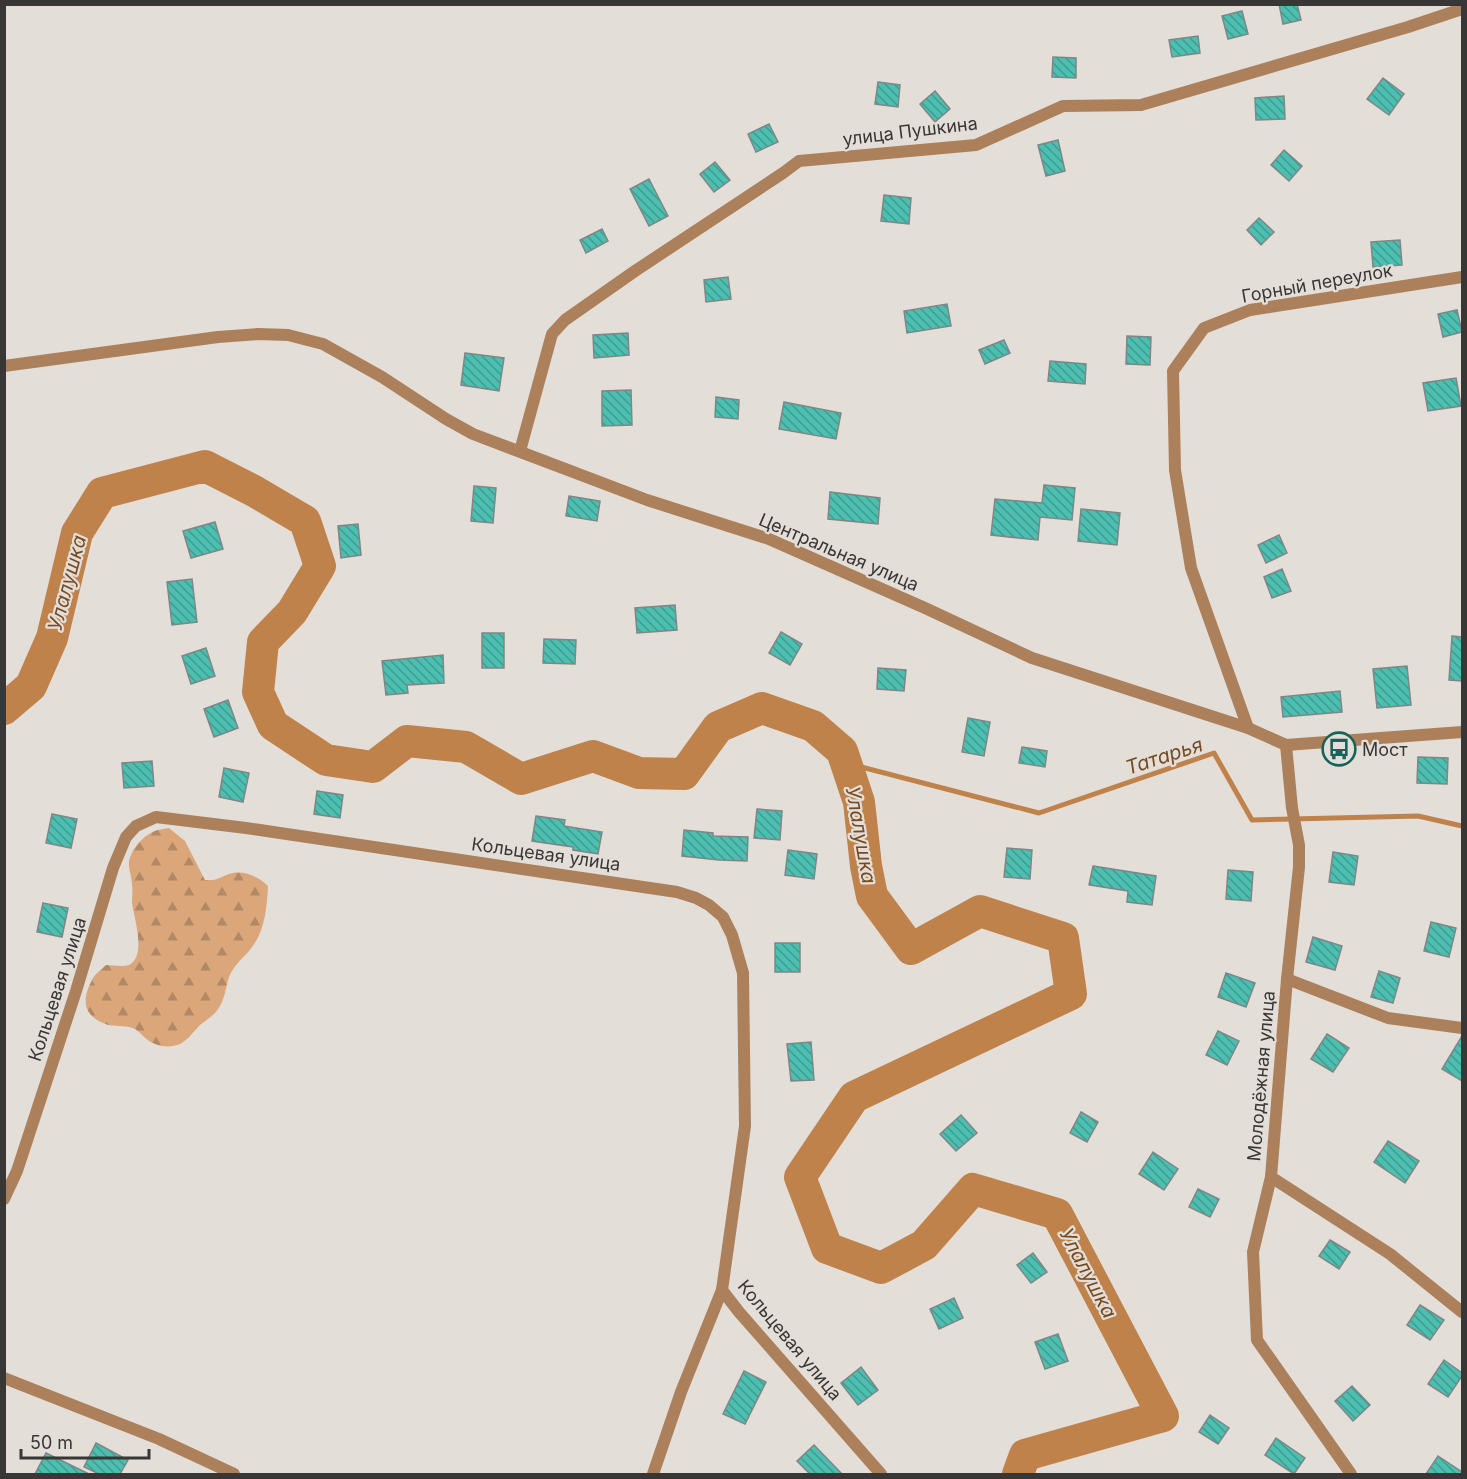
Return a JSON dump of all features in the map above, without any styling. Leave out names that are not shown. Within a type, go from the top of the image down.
[{"type":"street","name":"улица Пушкина","points":[[520,451],[552,334],[565,320],[798,161],[976,145],[1063,106],[1141,105],[1462,9]]},
{"type":"street","name":"Горный переулок","points":[[1248,728],[1191,568],[1175,470],[1173,371],[1204,328],[1250,310],[1462,278]]},
{"type":"street","name":"Центральная улица","points":[[4,366],[218,337],[258,334],[288,335],[323,344],[382,377],[473,434],[647,500],[768,538],[1032,658],[1248,728],[1286,745],[1462,732]]},
{"type":"street","name":"Молодёжная улица","points":[[1286,745],[1292,808],[1299,845],[1299,867],[1287,979],[1271,1177],[1390,1254],[1462,1312]]},
{"type":"street","name":"Кольцевая улица","points":[[4,1199],[11,1169],[76,991],[113,868],[126,837],[136,826],[156,817],[246,828],[677,892],[709,905],[723,918],[732,935],[743,973],[745,1126],[722,1290],[881,1474]]},
{"type":"street","points":[[1287,979],[1388,1018],[1462,1028]]},
{"type":"street","points":[[1271,1177],[1253,1252],[1257,1340],[1351,1474]]},
{"type":"street","points":[[653,1474],[681,1392],[722,1290]]},
{"type":"street","points":[[4,1378],[159,1439],[234,1474]]},
{"type":"green space","points":[[169,828],[185,841],[205,880],[217,879],[233,873],[243,873],[256,877],[268,886],[266,910],[260,934],[231,972],[220,1006],[180,1044],[160,1046],[147,1040],[137,1030],[108,1025],[99,1021],[89,1012],[86,1000],[89,986],[97,973],[106,965],[129,965],[137,954],[138,936],[132,903],[130,857],[139,843],[147,836],[157,830]]},
{"type":"building","points":[[1279,4],[1297,4],[1301,20],[1283,24]]},
{"type":"building","points":[[1242,11],[1248,34],[1228,39],[1222,16]]},
{"type":"building","points":[[1198,36],[1200,53],[1172,57],[1169,40]]},
{"type":"building","points":[[1053,57],[1076,58],[1076,78],[1052,77]]},
{"type":"building","points":[[1383,78],[1404,94],[1389,115],[1367,99]]},
{"type":"building","points":[[878,82],[900,85],[898,107],[875,104]]},
{"type":"building","points":[[935,91],[950,109],[935,122],[920,104]]},
{"type":"building","points":[[1284,96],[1285,119],[1256,120],[1255,98]]},
{"type":"building","points":[[769,124],[778,142],[756,152],[748,134]]},
{"type":"building","points":[[1058,140],[1065,171],[1046,176],[1038,145]]},
{"type":"building","points":[[1284,150],[1302,166],[1289,181],[1271,165]]},
{"type":"building","points":[[715,162],[730,180],[714,192],[700,174]]},
{"type":"building","points":[[649,179],[668,216],[649,226],[630,189]]},
{"type":"building","points":[[884,195],[911,198],[909,224],[881,221]]},
{"type":"building","points":[[1259,218],[1274,232],[1261,245],[1247,230]]},
{"type":"building","points":[[602,229],[608,241],[586,253],[580,240]]},
{"type":"building","points":[[1400,240],[1402,265],[1373,267],[1371,242]]},
{"type":"building","points":[[728,277],[731,299],[706,302],[704,280]]},
{"type":"building","points":[[947,304],[951,326],[907,333],[904,311]]},
{"type":"building","points":[[1457,310],[1462,332],[1443,337],[1438,314]]},
{"type":"building","points":[[628,333],[629,355],[594,358],[593,335]]},
{"type":"building","points":[[1127,336],[1151,337],[1150,365],[1126,364]]},
{"type":"building","points":[[1004,340],[1010,353],[985,364],[979,350]]},
{"type":"building","points":[[465,353],[504,358],[499,391],[461,385]]},
{"type":"building","points":[[1050,361],[1086,364],[1085,384],[1048,381]]},
{"type":"building","points":[[1456,378],[1461,406],[1428,411],[1423,383]]},
{"type":"building","points":[[631,390],[632,425],[602,426],[602,391]]},
{"type":"building","points":[[716,397],[739,400],[738,419],[715,417]]},
{"type":"building","points":[[784,402],[841,413],[836,439],[779,429]]},
{"type":"building","points":[[1044,485],[1075,488],[1072,520],[1040,517],[1038,540],[991,535],[995,499],[1042,503]]},
{"type":"building","points":[[474,486],[496,488],[493,523],[471,521]]},
{"type":"building","points":[[830,492],[880,498],[878,524],[828,519]]},
{"type":"building","points":[[569,496],[600,501],[597,521],[566,516]]},
{"type":"building","points":[[1081,509],[1120,513],[1117,545],[1078,541]]},
{"type":"building","points":[[215,522],[223,549],[191,558],[183,531]]},
{"type":"building","points":[[358,524],[361,555],[341,558],[338,526]]},
{"type":"building","points":[[1279,535],[1287,553],[1266,563],[1258,545]]},
{"type":"building","points":[[1282,569],[1291,591],[1272,598],[1264,577]]},
{"type":"building","points":[[192,579],[197,622],[172,625],[167,582]]},
{"type":"building","points":[[675,605],[677,630],[637,633],[635,608]]},
{"type":"building","points":[[781,632],[802,644],[790,665],[769,653]]},
{"type":"building","points":[[482,633],[504,633],[504,668],[482,668]]},
{"type":"building","points":[[1452,636],[1462,637],[1462,681],[1449,680]]},
{"type":"building","points":[[544,639],[576,640],[575,664],[543,663]]},
{"type":"building","points":[[206,648],[215,676],[191,684],[182,656]]},
{"type":"building","points":[[443,655],[444,683],[407,685],[408,693],[386,695],[382,661]]},
{"type":"building","points":[[1407,666],[1411,705],[1377,708],[1373,669]]},
{"type":"building","points":[[878,668],[906,670],[904,691],[877,689]]},
{"type":"building","points":[[1340,691],[1342,712],[1283,717],[1281,697]]},
{"type":"building","points":[[228,700],[238,728],[214,737],[204,709]]},
{"type":"building","points":[[968,718],[990,722],[984,756],[962,752]]},
{"type":"building","points":[[1022,747],[1047,751],[1045,767],[1019,763]]},
{"type":"building","points":[[1418,757],[1448,758],[1447,784],[1417,783]]},
{"type":"building","points":[[152,761],[154,786],[124,788],[122,763]]},
{"type":"building","points":[[224,768],[249,773],[243,802],[219,797]]},
{"type":"building","points":[[317,791],[343,795],[340,818],[314,814]]},
{"type":"building","points":[[757,809],[782,811],[780,840],[754,838]]},
{"type":"building","points":[[52,814],[77,819],[71,848],[46,843]]},
{"type":"building","points":[[536,816],[565,820],[564,826],[602,832],[598,854],[573,850],[573,847],[532,841]]},
{"type":"building","points":[[684,830],[713,833],[713,836],[748,837],[747,861],[682,856]]},
{"type":"building","points":[[1007,848],[1032,850],[1030,879],[1004,877]]},
{"type":"building","points":[[788,850],[817,854],[814,879],[785,875]]},
{"type":"building","points":[[1333,852],[1358,856],[1354,885],[1329,882]]},
{"type":"building","points":[[1093,866],[1156,876],[1152,905],[1127,902],[1128,891],[1089,885]]},
{"type":"building","points":[[1228,870],[1253,872],[1251,901],[1226,899]]},
{"type":"building","points":[[43,903],[68,908],[62,937],[37,932]]},
{"type":"building","points":[[1431,922],[1456,928],[1449,957],[1424,951]]},
{"type":"building","points":[[1313,937],[1342,946],[1335,970],[1306,962]]},
{"type":"building","points":[[775,943],[800,943],[800,972],[775,972]]},
{"type":"building","points":[[1379,971],[1400,978],[1393,1003],[1371,997]]},
{"type":"building","points":[[1226,973],[1255,983],[1246,1007],[1218,997]]},
{"type":"building","points":[[1218,1031],[1239,1041],[1227,1065],[1206,1055]]},
{"type":"building","points":[[1327,1034],[1349,1048],[1333,1072],[1311,1059]]},
{"type":"building","points":[[1462,1036],[1462,1081],[1442,1069]]},
{"type":"building","points":[[811,1042],[814,1080],[791,1081],[787,1044]]},
{"type":"building","points":[[1081,1112],[1098,1122],[1087,1142],[1070,1133]]},
{"type":"building","points":[[961,1115],[977,1133],[956,1151],[940,1134]]},
{"type":"building","points":[[1388,1141],[1419,1161],[1405,1183],[1374,1162]]},
{"type":"building","points":[[1153,1152],[1178,1169],[1164,1190],[1139,1174]]},
{"type":"building","points":[[1198,1189],[1219,1199],[1210,1217],[1189,1207]]},
{"type":"building","points":[[1330,1240],[1350,1252],[1339,1269],[1319,1256]]},
{"type":"building","points":[[1033,1253],[1047,1272],[1031,1283],[1017,1265]]},
{"type":"building","points":[[954,1298],[963,1318],[939,1329],[930,1309]]},
{"type":"building","points":[[1420,1305],[1444,1320],[1430,1340],[1407,1325]]},
{"type":"building","points":[[1058,1334],[1068,1361],[1045,1369],[1035,1342]]},
{"type":"building","points":[[1444,1360],[1462,1373],[1448,1397],[1428,1384]]},
{"type":"building","points":[[861,1367],[878,1390],[858,1405],[841,1383]]},
{"type":"building","points":[[744,1371],[766,1382],[745,1424],[723,1414]]},
{"type":"building","points":[[1352,1386],[1370,1405],[1353,1421],[1335,1401]]},
{"type":"building","points":[[1210,1415],[1229,1428],[1218,1444],[1199,1432]]},
{"type":"building","points":[[1276,1438],[1305,1458],[1294,1474],[1265,1455]]},
{"type":"building","points":[[96,1443],[128,1460],[120,1474],[99,1474],[84,1467]]},
{"type":"building","points":[[814,1445],[842,1474],[810,1474],[797,1461]]},
{"type":"building","points":[[46,1453],[89,1474],[35,1474]]},
{"type":"building","points":[[1438,1456],[1462,1472],[1462,1474],[1426,1474]]},
{"type":"waterway","name":"Улалушка","points":[[4,709],[31,686],[52,638],[77,533],[102,493],[205,466],[305,521],[320,566],[292,612],[263,642],[258,692],[273,725],[326,760],[373,767],[407,741],[466,747],[521,779],[593,756],[639,773],[684,774],[718,727],[762,708],[813,726],[842,751],[859,802],[866,866],[872,896],[911,949],[980,911],[1063,938],[1071,994],[854,1097],[800,1177],[827,1248],[881,1268],[924,1245],[973,1189],[1057,1214],[1163,1416],[1025,1455],[1018,1474]]},
{"type":"waterway","name":"Татарья","points":[[846,763],[1039,813],[1214,753],[1252,820],[1418,816],[1462,826]]},
{"type":"place","name":"Мост","points":[[1339,749]]}]
